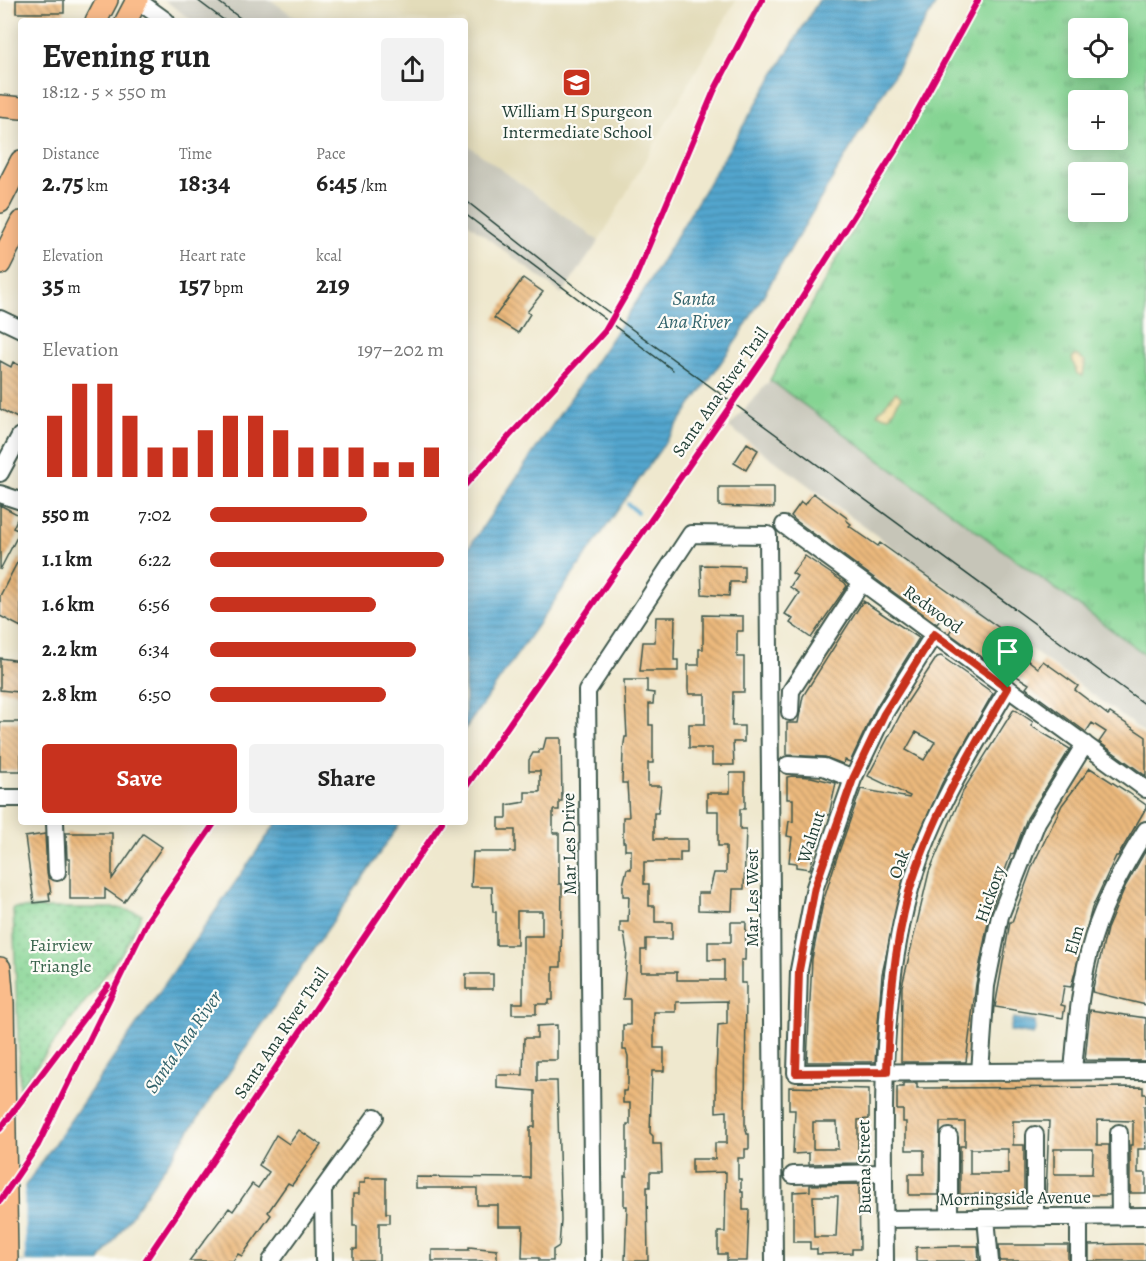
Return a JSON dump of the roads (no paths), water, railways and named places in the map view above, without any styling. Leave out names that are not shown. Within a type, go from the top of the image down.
[{"type":"main road","points":[[98,18],[107,0]]},
{"type":"main road","points":[[128,18],[137,0]]},
{"type":"main road","points":[[0,106],[18,108]]},
{"type":"main road","points":[[0,202],[18,167]]},
{"type":"main road","points":[[0,264],[18,228]]},
{"type":"main road","points":[[0,968],[3,1002],[7,1261]]},
{"type":"street","points":[[137,0],[162,18]]},
{"type":"street","points":[[0,319],[18,327]]},
{"type":"street","points":[[0,473],[18,440]]},
{"type":"street","points":[[0,494],[18,500]]},
{"type":"street","name":"Redwood","points":[[784,525],[1146,789]]},
{"type":"street","name":"Mar Les Drive","points":[[593,1261],[587,691],[691,534],[768,535]]},
{"type":"street","name":"Mar Les West","points":[[768,535],[774,1261]]},
{"type":"street","points":[[790,712],[791,691],[862,582]]},
{"type":"street","name":"Walnut","points":[[887,1072],[796,1073],[799,970],[815,887],[853,779],[884,714],[934,634]]},
{"type":"street","name":"Oak","points":[[887,1072],[890,987],[909,892],[943,802],[1008,688]]},
{"type":"street","name":"Hickory","points":[[980,1072],[986,986],[1000,916],[1037,822],[1085,744]]},
{"type":"street","points":[[788,765],[824,767],[853,779]]},
{"type":"street","points":[[0,798],[18,798]]},
{"type":"street","points":[[55,825],[57,872]]},
{"type":"street","name":"Elm","points":[[1073,1071],[1078,1005],[1093,938],[1119,876],[1146,830]]},
{"type":"street","points":[[887,1072],[1146,1071]]},
{"type":"street","name":"Buena Street","points":[[885,1261],[883,1111],[887,1072]]},
{"type":"street","points":[[271,1261],[375,1118]]},
{"type":"street","points":[[1119,1133],[1120,1217]]},
{"type":"street","points":[[1035,1135],[1035,1218]]},
{"type":"street","points":[[949,1137],[949,1218]]},
{"type":"street","points":[[793,1174],[884,1173]]},
{"type":"street","points":[[323,1191],[324,1261]]},
{"type":"street","name":"Morningside Avenue","points":[[884,1219],[1146,1216]]},
{"type":"street","points":[[1079,1217],[1079,1261]]},
{"type":"street","points":[[986,1218],[990,1261]]},
{"type":"water","name":"Santa Ana River","points":[[819,0],[938,0],[738,338],[468,725],[468,549],[643,292]]},
{"type":"water","name":"Santa Ana River","points":[[275,825],[399,825],[100,1261],[0,1261],[0,1222]]},
{"type":"water","points":[[1013,1018],[1035,1022],[1036,1030],[1033,1035],[1010,1031]]},
{"type":"waterway","points":[[628,504],[637,512]]},
{"type":"tram line","points":[[197,0],[221,18]]},
{"type":"tram line","points":[[216,0],[240,18]]},
{"type":"tram line","points":[[468,202],[588,297],[1146,705]]},
{"type":"tram line","points":[[468,216],[673,370]]},
{"type":"place","name":"William H Spurgeon Intermediate School","points":[[577,82]]},
{"type":"park label","name":"Fairview Triangle","points":[[61,955]]}]
